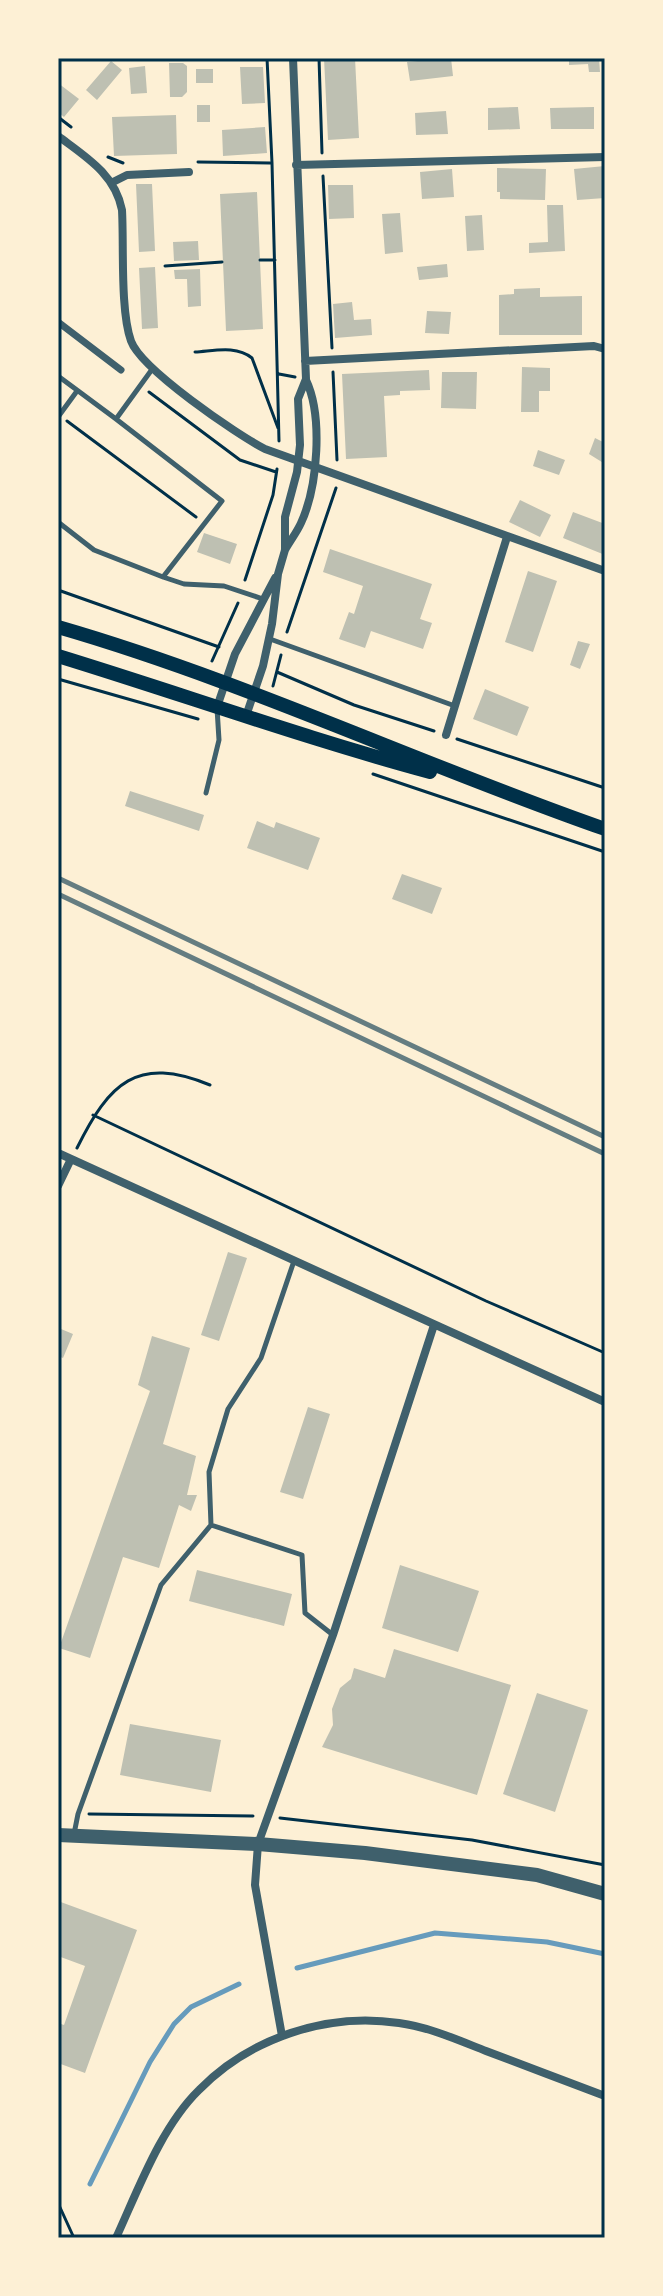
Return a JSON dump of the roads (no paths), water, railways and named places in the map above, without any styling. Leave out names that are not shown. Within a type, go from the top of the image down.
[{"type":"main road","points":[[58,627],[225,681],[496,791],[605,829]]},
{"type":"main road","points":[[58,656],[329,745],[496,791]]},
{"type":"street","points":[[246,716],[263,666],[278,574],[285,550],[301,524],[312,489],[314,467],[313,394],[306,379],[305,361],[293,58]]},
{"type":"street","points":[[58,136],[113,182],[122,210],[129,334],[139,356],[153,368],[241,435],[279,454],[605,571]]},
{"type":"street","points":[[296,165],[605,157]]},
{"type":"street","points":[[113,182],[135,174],[189,172]]},
{"type":"street","points":[[58,322],[121,370]]},
{"type":"street","points":[[305,361],[594,346],[605,349]]},
{"type":"street","points":[[285,550],[285,517],[298,461],[298,399],[306,379]]},
{"type":"street","points":[[446,735],[507,537]]},
{"type":"street","points":[[217,707],[235,654],[278,574]]},
{"type":"street","points":[[58,1153],[605,1402]]},
{"type":"street","points":[[58,1186],[71,1159]]},
{"type":"street","points":[[282,2036],[255,1885],[258,1844],[333,1635],[434,1325]]},
{"type":"street","points":[[58,1835],[258,1844],[365,1853],[537,1875],[605,1894]]},
{"type":"street","points":[[116,2238],[155,2156],[198,2090],[243,2056],[282,2036],[313,2025],[338,2022],[400,2023],[434,2031],[605,2096]]},
{"type":"lane","points":[[116,419],[153,368]]},
{"type":"lane","points":[[58,376],[222,501],[163,577]]},
{"type":"lane","points":[[59,416],[77,391]]},
{"type":"lane","points":[[58,522],[94,550],[163,577],[184,584],[215,584],[264,599]]},
{"type":"lane","points":[[269,639],[455,706]]},
{"type":"lane","points":[[206,793],[219,740],[217,707]]},
{"type":"lane","points":[[74,1835],[78,1814],[161,1585],[211,1525],[209,1472],[228,1409],[261,1358],[294,1261]]},
{"type":"lane","points":[[211,1525],[302,1555],[305,1613],[333,1635]]},
{"type":"waterway","points":[[297,1968],[435,1933],[547,1942],[605,1954]]},
{"type":"waterway","points":[[90,2184],[150,2062],[174,2024],[191,2007],[239,1984]]},
{"type":"railway","points":[[58,878],[605,1137]]},
{"type":"railway","points":[[58,894],[605,1154]]}]
